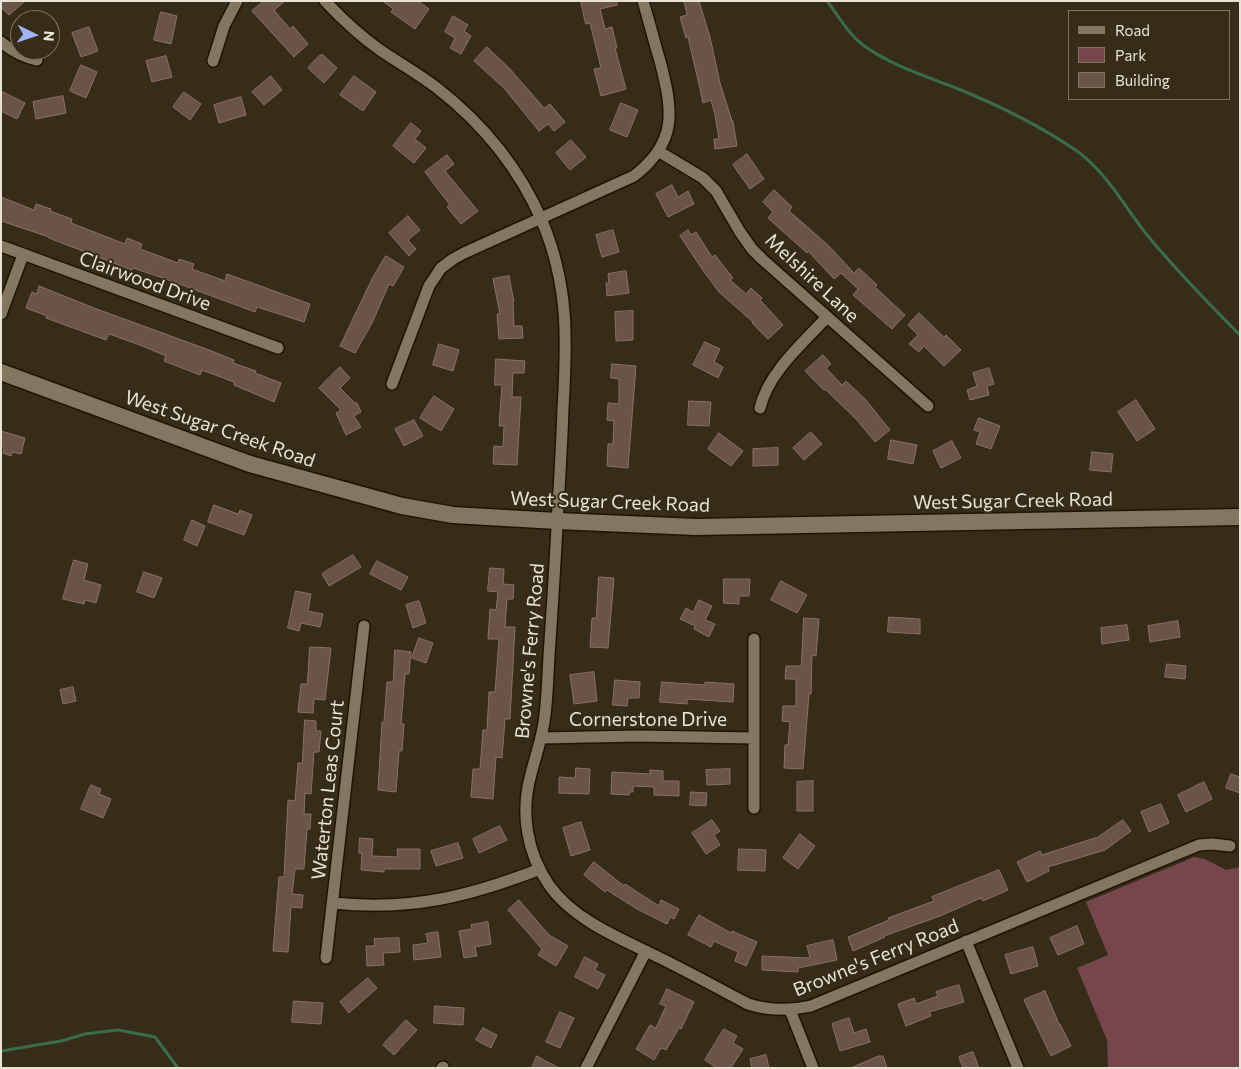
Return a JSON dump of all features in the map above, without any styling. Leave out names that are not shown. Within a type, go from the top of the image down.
[{"type":"main road","name":"West Sugar Creek Road","points":[[1,372],[250,464],[339,490],[437,513],[557,522],[696,527],[1240,517]]},
{"type":"street","points":[[213,60],[224,26],[237,1]]},
{"type":"street","name":"Browne's Ferry Road","points":[[326,1],[352,28],[434,86],[476,122],[498,147],[514,169],[541,219],[557,266],[566,320],[557,522],[545,714],[542,738],[530,775],[526,807],[526,828],[530,846],[540,869],[556,894],[572,910],[591,923],[748,1004],[764,1009],[790,1010],[812,1006],[1199,845],[1230,846]]},
{"type":"street","points":[[392,384],[429,286],[441,268],[464,253],[634,176],[650,162],[658,151],[668,128],[669,94],[643,1]]},
{"type":"street","name":"Melshire Lane","points":[[658,151],[703,178],[716,191],[752,248],[928,406]]},
{"type":"street","name":"Clairwood Drive","points":[[1,246],[278,348]]},
{"type":"street","points":[[1,314],[23,254]]},
{"type":"street","points":[[760,408],[768,386],[777,373],[827,316]]},
{"type":"street","name":"Waterton Leas Court","points":[[326,958],[364,626]]},
{"type":"street","points":[[754,639],[754,808]]},
{"type":"street","name":"Cornerstone Drive","points":[[542,738],[638,736],[754,738]]},
{"type":"street","points":[[333,903],[388,906],[434,901],[469,894],[540,869]]},
{"type":"street","points":[[966,941],[1018,1068]]},
{"type":"street","points":[[586,1068],[646,951]]},
{"type":"street","points":[[790,1010],[813,1068]]},
{"type":"green space","points":[[1194,857],[1205,859],[1226,870],[1240,867],[1240,1068],[1108,1068],[1107,1040],[1077,968],[1108,955],[1086,902]]},
{"type":"building","points":[[1,1],[25,1],[15,10],[10,10],[9,15],[1,7]]},
{"type":"building","points":[[264,1],[285,1],[274,10],[290,29],[293,26],[308,44],[294,57],[252,11]]},
{"type":"building","points":[[383,1],[418,1],[429,9],[415,29],[391,12],[393,9]]},
{"type":"building","points":[[581,1],[617,1],[617,5],[600,9],[605,29],[612,27],[617,48],[615,48],[626,89],[601,96],[594,69],[601,68],[590,23],[586,24]]},
{"type":"building","points":[[684,1],[699,1],[710,37],[720,83],[733,121],[737,146],[715,149],[714,139],[719,139],[715,115],[711,100],[703,103],[688,37],[686,38],[680,17],[687,15]]},
{"type":"building","points":[[161,12],[177,16],[171,44],[154,40]]},
{"type":"building","points":[[453,16],[468,25],[464,31],[471,36],[461,54],[450,48],[455,38],[445,32]]},
{"type":"building","points":[[89,27],[98,51],[81,57],[72,33]]},
{"type":"building","points":[[487,47],[510,69],[544,108],[550,104],[565,122],[554,131],[548,124],[539,131],[504,88],[474,61]]},
{"type":"building","points":[[320,55],[323,55],[337,68],[324,83],[308,68]]},
{"type":"building","points":[[166,56],[172,77],[152,82],[146,61]]},
{"type":"building","points":[[81,65],[97,72],[86,98],[70,91]]},
{"type":"building","points":[[271,76],[282,90],[264,105],[252,92]]},
{"type":"building","points":[[354,76],[376,92],[363,111],[340,95]]},
{"type":"building","points":[[1,91],[25,103],[17,119],[1,111]]},
{"type":"building","points":[[184,92],[201,104],[190,120],[173,107]]},
{"type":"building","points":[[63,96],[66,113],[36,119],[33,102]]},
{"type":"building","points":[[241,97],[246,115],[219,123],[214,105]]},
{"type":"building","points":[[621,103],[638,110],[627,137],[610,130]]},
{"type":"building","points":[[411,123],[421,131],[415,139],[426,148],[414,163],[393,146]]},
{"type":"building","points":[[571,140],[586,157],[570,170],[556,153]]},
{"type":"building","points":[[747,154],[764,179],[750,189],[733,165]]},
{"type":"building","points":[[447,155],[454,164],[445,171],[478,211],[461,224],[447,207],[450,205],[425,172]]},
{"type":"building","points":[[672,185],[678,197],[688,191],[694,204],[668,217],[656,194]]},
{"type":"building","points":[[774,190],[792,207],[789,211],[828,245],[854,273],[859,268],[877,285],[875,287],[905,315],[892,329],[853,295],[858,289],[841,273],[834,279],[808,251],[807,253],[768,218],[773,212],[763,202]]},
{"type":"building","points":[[1,197],[34,210],[36,204],[51,209],[50,211],[72,219],[71,223],[125,244],[127,238],[142,244],[140,249],[178,263],[179,259],[194,264],[192,269],[225,281],[227,274],[310,304],[304,322],[257,307],[255,312],[163,278],[133,268],[132,270],[49,237],[1,221]]},
{"type":"building","points":[[408,216],[420,230],[408,240],[416,249],[409,256],[389,233]]},
{"type":"building","points":[[613,230],[619,252],[602,257],[596,235]]},
{"type":"building","points":[[688,230],[691,235],[696,232],[712,257],[715,255],[733,278],[730,280],[746,294],[751,288],[762,298],[760,300],[783,325],[768,339],[753,322],[719,292],[702,269],[680,236]]},
{"type":"building","points":[[386,256],[404,267],[393,286],[389,284],[372,323],[355,353],[340,346],[373,277]]},
{"type":"building","points":[[626,271],[629,293],[607,296],[606,283],[609,283],[608,274]]},
{"type":"building","points":[[509,276],[514,302],[514,326],[522,326],[523,338],[499,339],[497,314],[500,314],[493,279]]},
{"type":"building","points":[[39,286],[234,360],[233,363],[281,383],[274,402],[234,385],[234,382],[202,370],[200,375],[164,361],[166,356],[140,345],[109,334],[106,340],[46,318],[47,316],[26,308],[32,292],[37,294]]},
{"type":"building","points":[[633,311],[633,340],[616,341],[615,312]]},
{"type":"building","points":[[919,313],[961,350],[944,366],[924,346],[919,352],[909,344],[918,335],[908,325]]},
{"type":"building","points":[[705,342],[720,349],[714,362],[723,367],[718,378],[693,365]]},
{"type":"building","points":[[439,344],[459,350],[453,371],[433,365]]},
{"type":"building","points":[[823,355],[831,364],[826,368],[842,385],[846,381],[866,400],[890,430],[875,442],[857,420],[805,371]]},
{"type":"building","points":[[496,359],[525,361],[524,373],[513,373],[512,397],[521,397],[517,465],[493,464],[494,446],[503,447],[504,426],[499,426],[502,385],[495,385]]},
{"type":"building","points":[[612,364],[636,366],[628,468],[607,466],[608,444],[613,444],[614,421],[607,420],[608,403],[619,404],[619,379],[611,378]]},
{"type":"building","points":[[340,367],[350,378],[340,388],[357,403],[361,412],[354,416],[361,427],[346,435],[336,413],[341,410],[319,388]]},
{"type":"building","points":[[989,368],[994,384],[987,386],[989,395],[970,400],[967,390],[977,386],[973,373]]},
{"type":"building","points":[[434,396],[454,409],[441,431],[420,418]]},
{"type":"building","points":[[1136,400],[1155,429],[1137,441],[1118,412]]},
{"type":"building","points":[[689,401],[711,402],[709,426],[688,425]]},
{"type":"building","points":[[979,418],[1000,426],[991,449],[976,444],[980,432],[974,430]]},
{"type":"building","points":[[414,420],[423,436],[404,446],[395,429]]},
{"type":"building","points":[[1,431],[25,438],[21,454],[12,452],[11,456],[3,453],[4,447],[1,446]]},
{"type":"building","points":[[811,432],[822,444],[804,460],[793,448]]},
{"type":"building","points":[[719,433],[743,451],[731,466],[708,449]]},
{"type":"building","points":[[891,440],[917,445],[913,464],[888,459]]},
{"type":"building","points":[[952,441],[961,458],[941,468],[933,451]]},
{"type":"building","points":[[778,448],[778,465],[753,466],[753,449]]},
{"type":"building","points":[[1092,452],[1113,454],[1111,472],[1090,470]]},
{"type":"building","points":[[214,505],[238,514],[240,510],[252,515],[244,535],[208,522]]},
{"type":"building","points":[[192,520],[205,526],[197,546],[184,540]]},
{"type":"building","points":[[353,555],[361,567],[329,586],[322,574]]},
{"type":"building","points":[[74,560],[88,564],[84,580],[101,585],[96,603],[85,600],[84,604],[63,599]]},
{"type":"building","points":[[377,561],[408,577],[401,590],[370,574]]},
{"type":"building","points":[[490,568],[504,569],[503,584],[514,585],[513,599],[507,599],[505,627],[515,627],[510,719],[505,719],[502,758],[496,757],[493,799],[471,797],[473,769],[480,769],[483,730],[487,730],[489,692],[495,692],[499,639],[488,639],[490,609],[496,610],[498,592],[488,591]]},
{"type":"building","points":[[144,572],[162,578],[154,598],[137,592]]},
{"type":"building","points":[[599,577],[614,578],[608,648],[590,647],[592,618],[596,618]]},
{"type":"building","points":[[724,579],[750,579],[749,596],[739,596],[739,604],[724,603]]},
{"type":"building","points":[[781,581],[807,595],[797,613],[771,600]]},
{"type":"building","points":[[296,591],[311,594],[308,611],[323,614],[320,627],[301,623],[299,631],[288,628]]},
{"type":"building","points":[[699,600],[712,606],[705,620],[715,624],[709,637],[694,629],[695,626],[680,619],[686,608],[693,612]]},
{"type":"building","points":[[419,601],[426,623],[413,628],[406,605]]},
{"type":"building","points":[[889,617],[920,619],[920,634],[888,632]]},
{"type":"building","points":[[804,618],[819,619],[816,656],[812,655],[811,694],[809,694],[803,769],[784,768],[785,745],[788,745],[790,722],[782,721],[783,706],[796,706],[796,679],[785,679],[786,666],[801,666]]},
{"type":"building","points":[[1178,621],[1180,637],[1150,642],[1148,626]]},
{"type":"building","points":[[1127,625],[1129,640],[1102,644],[1101,628]]},
{"type":"building","points":[[419,638],[433,643],[426,663],[412,658]]},
{"type":"building","points":[[310,647],[331,648],[325,700],[314,699],[313,713],[298,712],[301,684],[307,684]]},
{"type":"building","points":[[395,650],[411,652],[409,674],[405,674],[401,724],[404,724],[402,751],[399,751],[396,792],[378,790],[382,722],[384,722],[387,682],[393,682]]},
{"type":"building","points":[[1167,664],[1186,666],[1185,679],[1165,677]]},
{"type":"building","points":[[594,672],[597,701],[574,704],[570,675]]},
{"type":"building","points":[[615,680],[640,682],[639,698],[628,698],[627,706],[613,705]]},
{"type":"building","points":[[662,682],[705,685],[705,682],[734,684],[733,702],[687,699],[687,704],[660,702]]},
{"type":"building","points":[[73,687],[76,701],[63,704],[60,690]]},
{"type":"building","points":[[305,720],[316,721],[316,731],[321,731],[319,752],[314,752],[311,794],[305,793],[304,814],[311,814],[310,829],[307,829],[304,869],[295,869],[292,894],[303,895],[302,908],[291,907],[288,952],[273,951],[279,877],[284,877],[288,800],[295,801],[298,763],[302,763]]},
{"type":"building","points":[[576,768],[590,769],[589,794],[559,793],[559,777],[575,778]]},
{"type":"building","points":[[730,769],[730,784],[707,785],[706,770]]},
{"type":"building","points":[[650,770],[663,771],[663,781],[679,781],[679,796],[654,795],[654,787],[633,786],[633,792],[629,792],[629,795],[611,794],[612,772],[650,774]]},
{"type":"building","points":[[1231,774],[1240,777],[1240,793],[1226,788]]},
{"type":"building","points":[[813,781],[813,811],[797,811],[797,782]]},
{"type":"building","points":[[1204,782],[1212,799],[1186,812],[1178,795]]},
{"type":"building","points":[[91,785],[101,789],[99,794],[111,799],[103,818],[81,809]]},
{"type":"building","points":[[691,792],[707,793],[706,806],[690,805]]},
{"type":"building","points":[[1161,804],[1169,823],[1149,832],[1141,812]]},
{"type":"building","points":[[712,820],[720,831],[714,835],[720,845],[706,854],[692,833]]},
{"type":"building","points":[[1123,820],[1131,831],[1105,850],[1048,867],[1049,871],[1027,882],[1017,862],[1040,851],[1042,855],[1098,837]]},
{"type":"building","points":[[581,822],[590,850],[571,856],[563,828]]},
{"type":"building","points":[[500,826],[507,840],[479,853],[473,839]]},
{"type":"building","points":[[800,834],[815,846],[798,869],[783,858]]},
{"type":"building","points":[[360,838],[373,839],[372,856],[398,857],[397,849],[420,849],[420,869],[384,869],[384,872],[361,870],[362,853],[359,853]]},
{"type":"building","points":[[458,843],[463,858],[436,866],[431,851]]},
{"type":"building","points":[[739,849],[766,850],[765,871],[738,870]]},
{"type":"building","points":[[594,862],[624,886],[625,884],[659,906],[661,900],[679,909],[674,919],[670,917],[667,924],[637,909],[607,890],[605,892],[584,875]]},
{"type":"building","points":[[999,870],[1008,890],[983,901],[981,898],[940,916],[884,936],[853,951],[848,937],[889,920],[888,918],[934,901],[932,897]]},
{"type":"building","points":[[519,900],[549,935],[568,946],[556,966],[538,955],[542,949],[508,910]]},
{"type":"building","points":[[699,915],[731,933],[732,931],[757,942],[746,966],[735,961],[738,952],[714,941],[711,947],[688,935]]},
{"type":"building","points":[[488,922],[491,944],[475,947],[477,956],[464,958],[459,931],[472,929],[471,925]]},
{"type":"building","points":[[1077,926],[1084,944],[1058,955],[1050,938]]},
{"type":"building","points":[[438,932],[441,957],[414,960],[413,945],[428,943],[426,934]]},
{"type":"building","points":[[399,938],[400,952],[383,953],[384,965],[367,966],[366,946],[375,946],[374,939]]},
{"type":"building","points":[[833,940],[837,960],[798,968],[798,972],[762,970],[762,956],[810,958],[807,946]]},
{"type":"building","points":[[1033,947],[1038,966],[1011,974],[1005,955]]},
{"type":"building","points":[[585,957],[598,964],[595,970],[605,975],[598,989],[575,977]]},
{"type":"building","points":[[368,978],[377,988],[349,1013],[340,1002]]},
{"type":"building","points":[[959,985],[964,1002],[929,1012],[931,1016],[906,1026],[898,1004],[914,998],[916,1004],[938,996],[936,992]]},
{"type":"building","points":[[667,989],[694,1002],[681,1029],[679,1028],[666,1050],[661,1048],[654,1060],[636,1049],[650,1025],[656,1028],[666,1006],[660,1004]]},
{"type":"building","points":[[1045,991],[1071,1046],[1051,1056],[1024,1000]]},
{"type":"building","points":[[294,1001],[323,1003],[321,1024],[292,1022]]},
{"type":"building","points":[[435,1006],[464,1008],[463,1025],[434,1023]]},
{"type":"building","points":[[560,1012],[574,1018],[560,1048],[546,1042]]},
{"type":"building","points":[[849,1018],[854,1033],[866,1029],[870,1042],[840,1051],[832,1024]]},
{"type":"building","points":[[406,1020],[417,1030],[394,1055],[383,1045]]},
{"type":"building","points":[[483,1028],[497,1035],[491,1048],[476,1040]]},
{"type":"building","points":[[724,1029],[737,1036],[733,1043],[743,1049],[731,1068],[717,1068],[705,1060]]},
{"type":"building","points":[[973,1052],[979,1068],[963,1068],[959,1057]]},
{"type":"building","points":[[766,1055],[769,1068],[752,1068],[750,1059]]},
{"type":"building","points":[[537,1056],[542,1059],[559,1068],[532,1068]]},
{"type":"building","points":[[883,1056],[887,1068],[851,1068]]},
{"type":"waterway","points":[[827,1],[852,35],[873,52],[908,70],[956,88],[1003,109],[1033,124],[1077,151],[1097,169],[1169,261],[1240,335]]},
{"type":"waterway","points":[[1,1051],[61,1041],[85,1034],[118,1030],[155,1037],[178,1068]]}]
